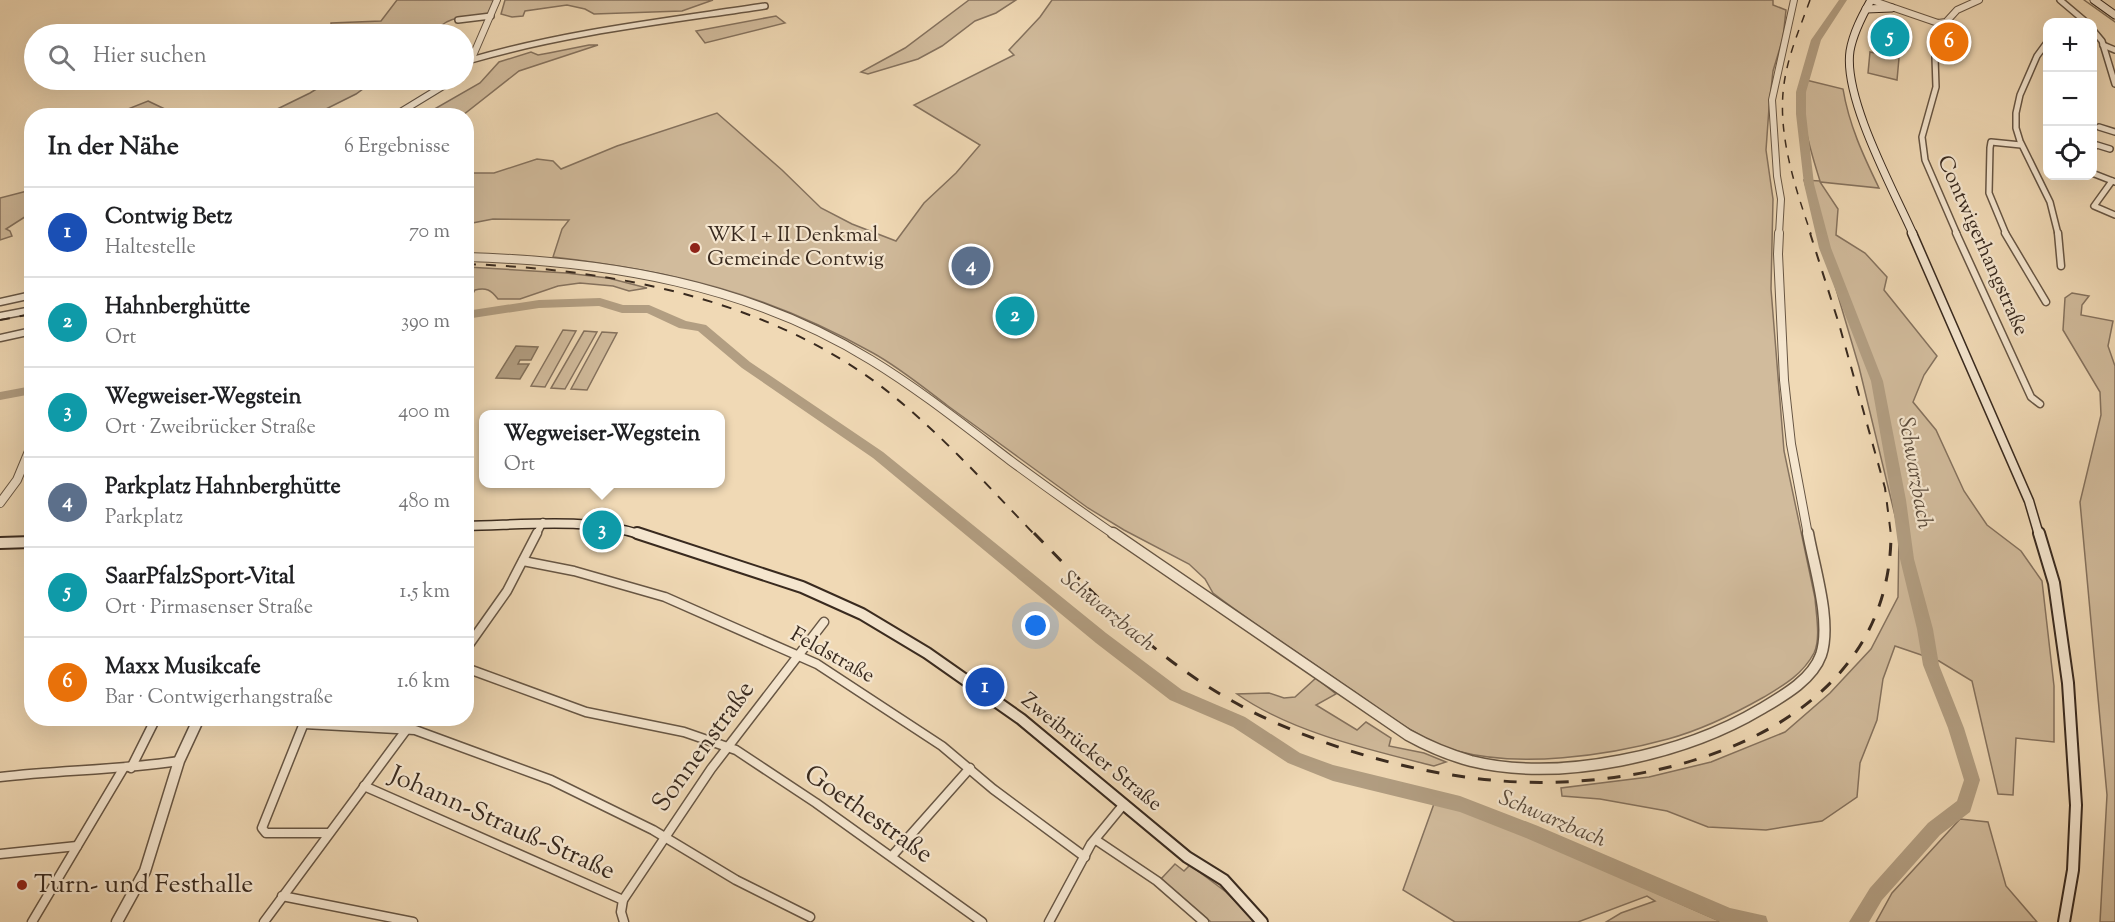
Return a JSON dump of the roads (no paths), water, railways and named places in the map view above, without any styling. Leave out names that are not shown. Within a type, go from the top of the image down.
[{"type":"main road","points":[[1871,0],[1855,27],[1850,50],[1850,83],[1858,110],[2029,501],[2054,583],[2069,694],[2076,806],[2073,870],[2064,922]]},
{"type":"main road","points":[[2094,0],[2115,15]]},
{"type":"main road","points":[[1866,9],[1892,8]]},
{"type":"main road","name":"Zweibrücker Straße","points":[[474,526],[543,522],[583,523],[627,530],[783,580],[841,604],[907,639],[1051,742],[1187,857],[1224,880],[1262,922]]},
{"type":"main road","points":[[0,543],[24,543]]},
{"type":"street","points":[[474,53],[497,0]]},
{"type":"street","points":[[474,257],[547,260],[617,268],[700,286],[774,312],[850,348],[914,389],[1056,494],[1384,720],[1439,752],[1488,764],[1578,765],[1640,756],[1672,749],[1713,734],[1756,713],[1783,696],[1810,673],[1823,651],[1826,630],[1791,444],[1784,380],[1778,254],[1781,199],[1777,176],[1772,100],[1794,0]]},
{"type":"street","points":[[1871,0],[1938,23],[1946,22],[1957,10],[1979,0]]},
{"type":"street","points":[[2060,0],[2080,18]]},
{"type":"street","points":[[474,59],[548,40],[765,6]]},
{"type":"street","points":[[458,20],[492,12]]},
{"type":"street","name":"Contwigerhangstraße","points":[[1938,23],[1941,27],[1935,57],[1936,87],[1922,137],[1925,160],[2031,397],[2040,404]]},
{"type":"street","points":[[2097,36],[2103,45],[2115,84]]},
{"type":"street","points":[[2103,45],[2115,50]]},
{"type":"street","points":[[2043,47],[2016,102],[2015,123],[2021,145],[2051,203],[2061,266]]},
{"type":"street","points":[[407,108],[437,90]]},
{"type":"street","points":[[2099,127],[2115,132]]},
{"type":"street","points":[[2021,145],[1990,142],[1989,196],[2039,295],[2046,302]]},
{"type":"street","points":[[2097,145],[2110,149]]},
{"type":"street","points":[[2097,175],[2114,181],[2094,207],[2115,215]]},
{"type":"street","points":[[0,302],[24,297]]},
{"type":"street","points":[[0,316],[24,312]]},
{"type":"street","points":[[0,338],[24,333]]},
{"type":"street","points":[[0,503],[17,480],[24,463]]},
{"type":"street","points":[[474,638],[507,591],[543,522]]},
{"type":"street","name":"Feldstraße","points":[[523,561],[584,573],[666,597],[798,655],[856,688],[942,746],[993,789],[1085,857]]},
{"type":"street","name":"Sonnenstraße","points":[[623,900],[692,795],[824,622]]},
{"type":"street","name":"Goethestraße","points":[[474,672],[586,712],[657,725],[728,746],[783,780],[982,922]]},
{"type":"street","points":[[32,922],[151,726]]},
{"type":"street","points":[[117,922],[138,886],[153,850],[179,761],[195,726]]},
{"type":"street","points":[[303,726],[262,828],[266,833],[329,833]]},
{"type":"street","points":[[379,726],[408,728],[426,733],[560,784],[665,837],[736,880],[810,917]]},
{"type":"street","points":[[264,922],[408,728]]},
{"type":"street","points":[[0,777],[44,772],[127,768],[179,761]]},
{"type":"street","points":[[892,856],[970,768]]},
{"type":"street","name":"Johann-Strauß-Straße","points":[[364,786],[623,900]]},
{"type":"street","points":[[1052,921],[1085,857],[1124,804]]},
{"type":"street","points":[[1096,840],[1157,881],[1204,922]]},
{"type":"street","points":[[0,854],[77,846]]},
{"type":"street","points":[[282,896],[307,903],[413,922]]},
{"type":"street","points":[[623,900],[621,912],[624,922]]},
{"type":"waterway","name":"Schwarzbach","points":[[1843,0],[1816,40],[1801,92],[1801,114],[1809,184],[1825,248],[1877,381],[1899,500],[1907,559],[1925,629],[1931,665],[1956,728],[1972,780],[1964,806],[1934,829],[1876,894],[1858,922]]},
{"type":"waterway","name":"Schwarzbach","points":[[2084,0],[2115,22]]},
{"type":"waterway","name":"Schwarzbach","points":[[474,314],[539,304],[600,302],[622,309],[649,309],[683,325],[702,328],[746,365],[878,455],[1101,638],[1176,695],[1239,722],[1294,758],[1333,773],[1460,804],[1532,832],[1730,917],[1759,922]]},
{"type":"waterway","name":"Schwarzbach","points":[[0,396],[24,392]]},
{"type":"railway","points":[[1810,0],[1788,63],[1782,103],[1789,160],[1811,234]]},
{"type":"railway","points":[[1810,233],[1839,324],[1885,488],[1891,534]]},
{"type":"railway","points":[[474,264],[520,267],[628,281],[681,293],[733,309],[784,329],[832,354],[878,384],[899,401],[960,456],[1035,535]]},
{"type":"railway","points":[[0,320],[24,316]]},
{"type":"railway","points":[[1034,533],[1117,616],[1174,663],[1239,705],[1276,723],[1358,753],[1444,774],[1502,781],[1565,782],[1630,775],[1695,760],[1756,735],[1810,701],[1853,657],[1881,601],[1891,534]]},
{"type":"place","name":"SaarPfalzSport-Vital","points":[[1890,37]]},
{"type":"place","name":"Maxx Musikcafe","points":[[1949,42]]},
{"type":"place","name":"WK I + II Denkmal Gemeinde Contwig","points":[[695,248]]},
{"type":"place","name":"Parkplatz Hahnberghütte","points":[[971,266]]},
{"type":"place","name":"Hahnberghütte","points":[[1015,316]]},
{"type":"place","name":"Wegweiser-Wegstein","points":[[602,530]]},
{"type":"place","name":"Contwig Betz","points":[[985,687]]},
{"type":"place","name":"Turn- und Festhalle","points":[[22,885]]}]
